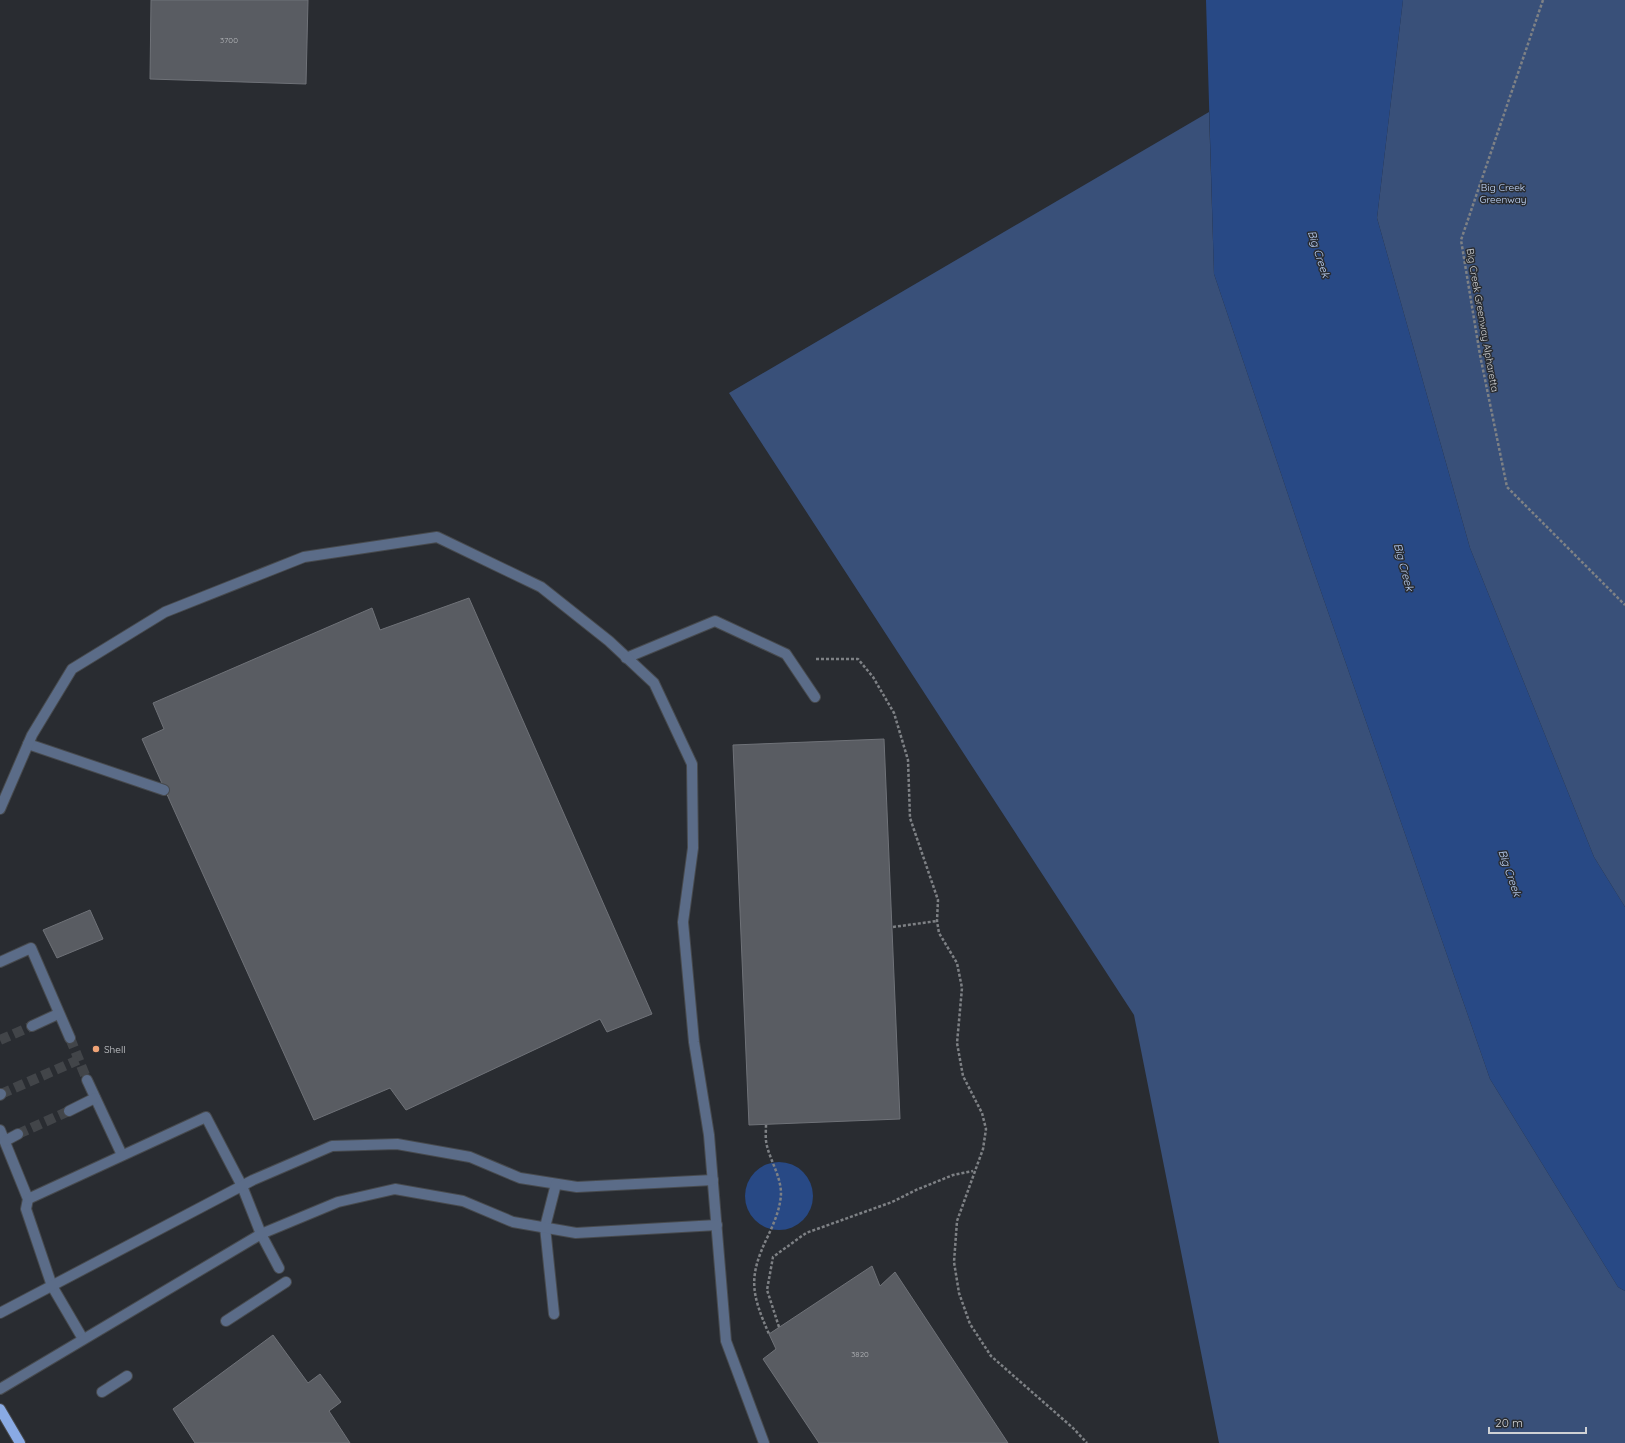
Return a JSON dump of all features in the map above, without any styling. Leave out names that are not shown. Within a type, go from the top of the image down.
[{"type":"main road","points":[[0,1408],[20,1443]]},
{"type":"lane","points":[[0,809],[32,735],[72,669],[164,612],[304,557],[437,537],[541,587],[654,683],[692,764],[693,848],[683,922],[694,1042],[709,1135],[726,1341],[764,1443]]},
{"type":"lane","points":[[626,658],[715,621],[786,654],[815,697]]},
{"type":"lane","points":[[28,744],[164,790]]},
{"type":"lane","points":[[0,962],[30,948],[58,1014],[70,1038]]},
{"type":"lane","points":[[32,1026],[58,1014]]},
{"type":"lane","points":[[87,1080],[122,1155]]},
{"type":"lane","points":[[69,1111],[95,1098]]},
{"type":"lane","points":[[28,1199],[206,1116],[242,1186],[261,1234],[278,1268]]},
{"type":"lane","points":[[0,1130],[28,1199],[26,1209],[52,1286],[83,1339]]},
{"type":"lane","points":[[5,1141],[18,1134]]},
{"type":"lane","points":[[0,1313],[242,1186],[332,1146],[397,1144],[470,1157],[520,1178],[577,1187],[713,1180]]},
{"type":"lane","points":[[554,1314],[544,1227],[556,1184]]},
{"type":"lane","points":[[0,1389],[261,1234],[338,1202],[395,1189],[463,1201],[513,1222],[576,1232],[717,1225]]},
{"type":"lane","points":[[226,1321],[286,1282]]},
{"type":"lane","points":[[102,1392],[127,1376]]},
{"type":"path","name":"Big Creek Greenway Alpharetta","points":[[1543,0],[1461,240],[1480,355],[1507,487],[1625,605]]},
{"type":"path","points":[[791,662],[826,659],[858,659],[894,713],[908,760],[910,818],[938,900],[937,921],[939,933],[957,963],[962,988],[957,1043],[963,1076],[982,1113],[986,1128],[983,1149],[973,1171],[957,1220],[954,1262],[959,1293],[970,1324],[990,1356],[1073,1428],[1087,1443]]},
{"type":"path","points":[[892,927],[937,921]]},
{"type":"path","points":[[766,1125],[767,1146],[776,1167],[781,1192],[777,1215],[754,1270],[754,1288],[758,1310],[769,1334]]},
{"type":"path","points":[[780,1327],[767,1290],[773,1257],[806,1233],[892,1202],[916,1190],[953,1175],[973,1171]]},
{"type":"green space","name":"Big Creek Greenway","points":[[1403,0],[1625,0],[1625,907],[1594,857],[1470,548],[1377,218]]},
{"type":"green space","points":[[1209,112],[1214,274],[1309,557],[1490,1079],[1618,1287],[1625,1291],[1625,1443],[1219,1443],[1134,1015],[729,393]]},
{"type":"water","name":"Big Creek","points":[[1206,0],[1403,0],[1377,218],[1470,548],[1594,857],[1625,907],[1625,1291],[1618,1287],[1490,1079],[1309,557],[1214,274]]},
{"type":"water","points":[[779,1162],[792,1164],[803,1172],[811,1183],[813,1196],[811,1209],[803,1220],[792,1228],[779,1230],[766,1228],[755,1220],[747,1209],[745,1196],[747,1183],[755,1172],[766,1164]]},
{"type":"building","points":[[151,0],[308,0],[306,84],[150,79]]},
{"type":"building","points":[[469,598],[652,1014],[607,1032],[600,1019],[406,1110],[390,1088],[314,1120],[142,739],[164,729],[153,703],[372,608],[380,630]]},
{"type":"building","points":[[884,739],[900,1119],[749,1125],[733,745]]},
{"type":"building","points":[[90,910],[103,939],[57,958],[43,930]]},
{"type":"building","points":[[872,1266],[880,1286],[895,1272],[1008,1443],[819,1443],[763,1359],[776,1349],[769,1334]]},
{"type":"building","points":[[273,1335],[308,1383],[320,1374],[341,1402],[329,1411],[350,1443],[195,1443],[173,1409]]},
{"type":"tunnel","points":[[0,1040],[32,1026]]},
{"type":"tunnel","points":[[70,1038],[87,1080]]},
{"type":"tunnel","points":[[1,1094],[78,1060]]},
{"type":"tunnel","points":[[18,1134],[69,1111]]},
{"type":"place","name":"Shell","points":[[96,1049]]}]
